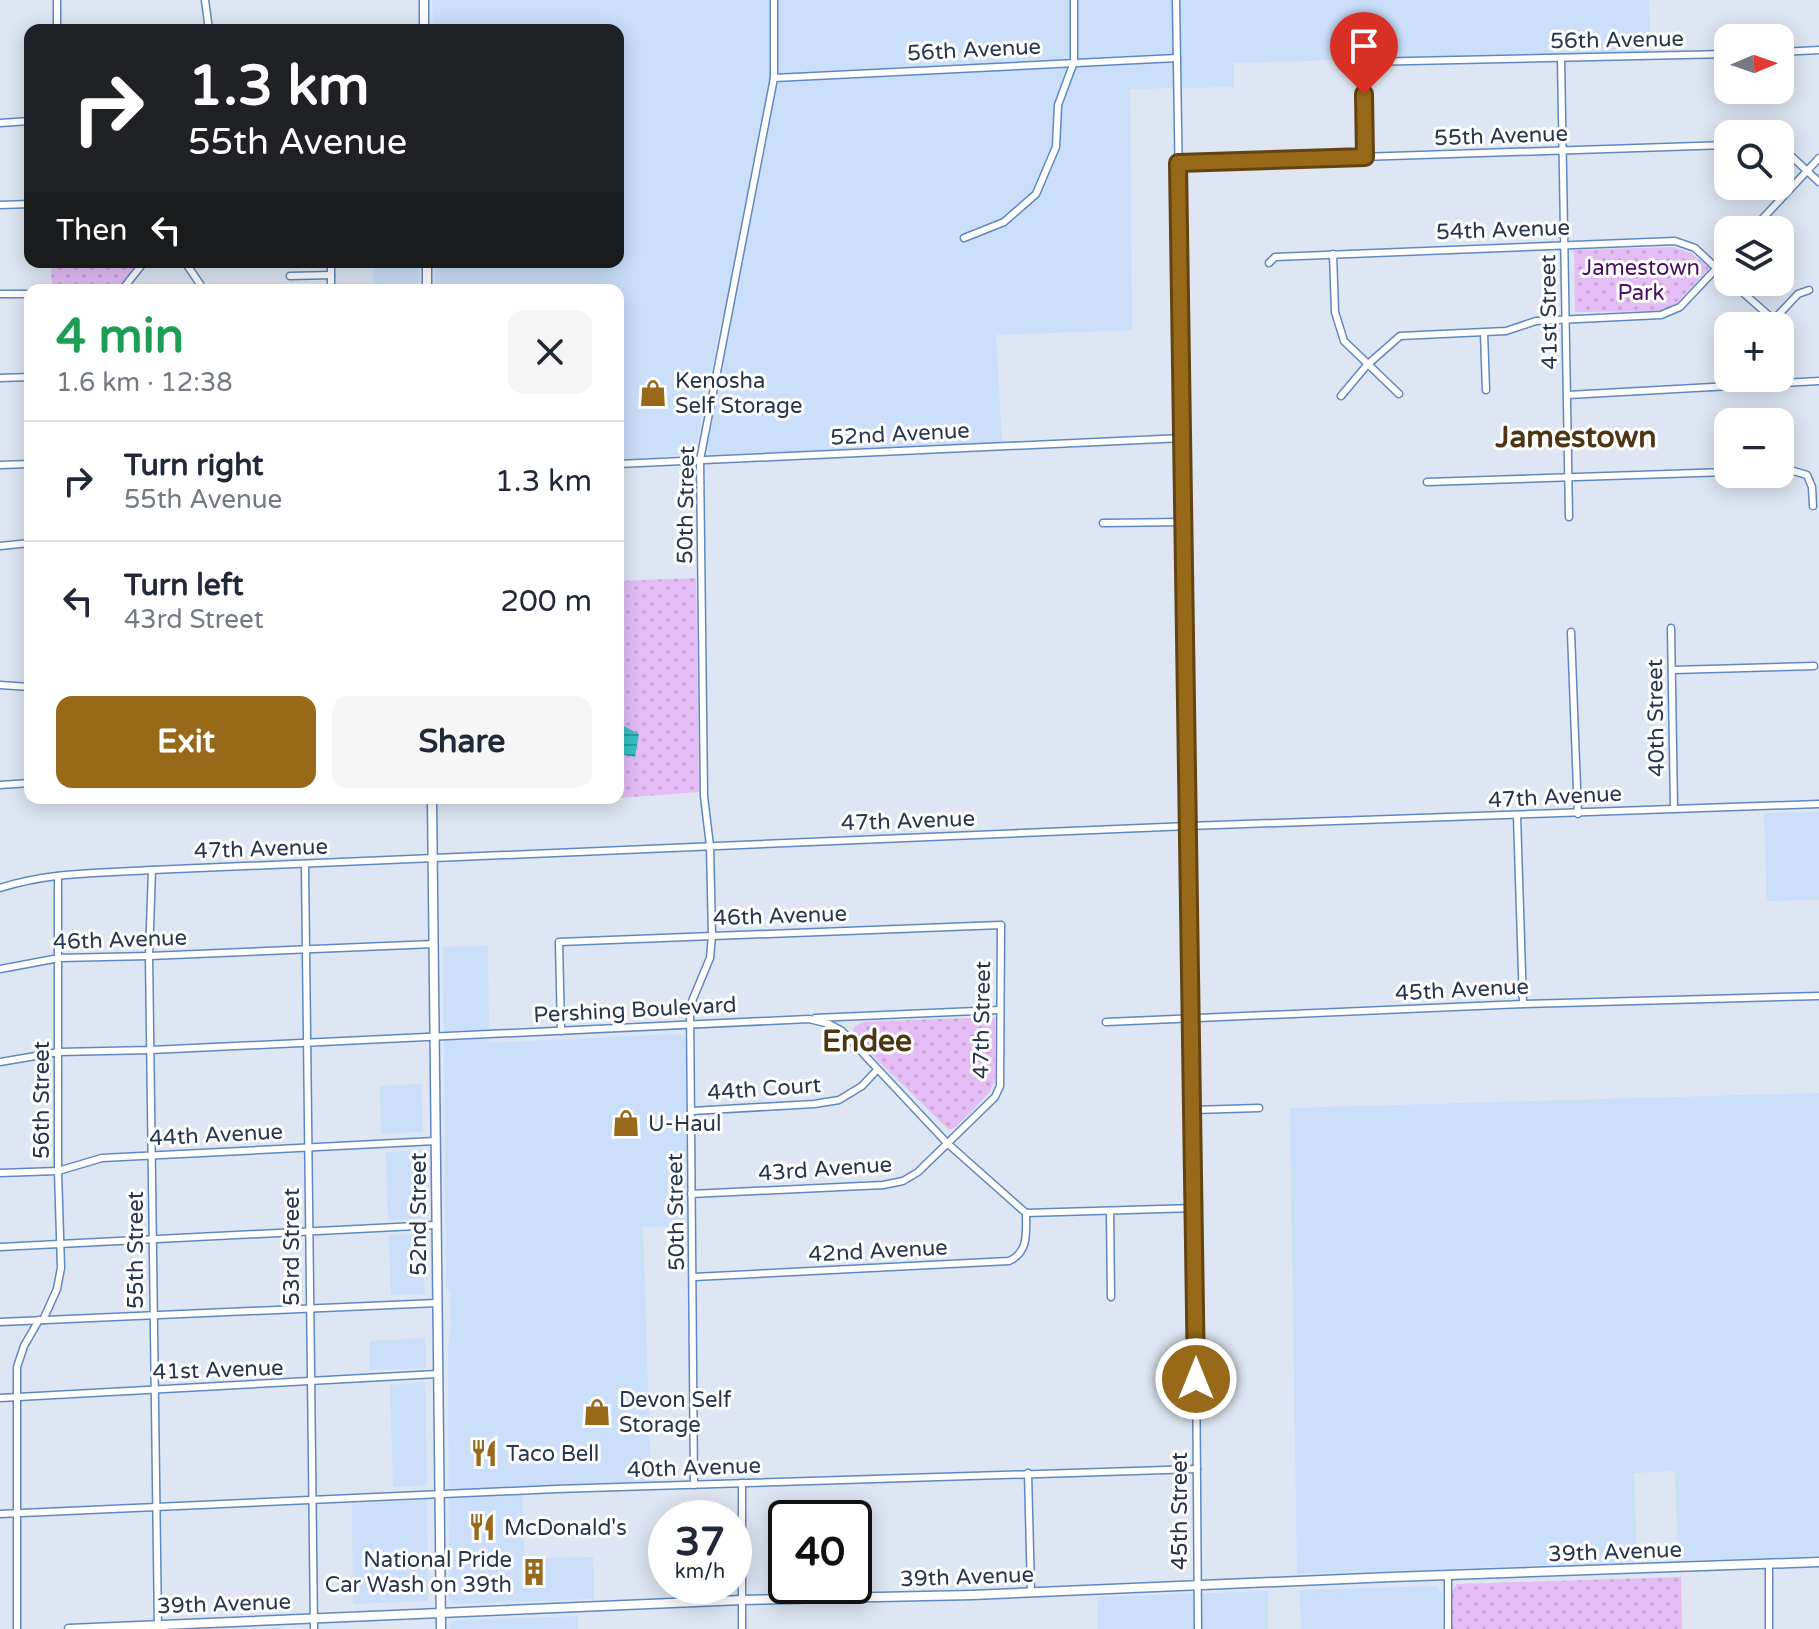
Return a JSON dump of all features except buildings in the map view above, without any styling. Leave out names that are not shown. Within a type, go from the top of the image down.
[{"type":"main road","points":[[424,0],[424,24]]},
{"type":"main road","name":"52nd Street","points":[[432,804],[441,1629]]},
{"type":"main road","name":"39th Avenue","points":[[752,1600],[1819,1562]]},
{"type":"main road","name":"39th Avenue","points":[[69,1629],[656,1604]]},
{"type":"street","points":[[57,0],[57,24]]},
{"type":"street","points":[[205,0],[208,24]]},
{"type":"street","name":"50th Street","points":[[694,1485],[690,1006],[710,958],[712,936],[710,846],[704,796],[700,460],[774,78],[774,0]]},
{"type":"street","points":[[964,238],[1004,222],[1036,194],[1056,147],[1058,105],[1074,62],[1074,0]]},
{"type":"street","name":"45th Street","points":[[1176,0],[1195,1208],[1198,1629]]},
{"type":"street","points":[[1794,51],[1819,50]]},
{"type":"street","name":"56th Avenue","points":[[1365,157],[1364,62],[1714,54]]},
{"type":"street","name":"56th Avenue","points":[[774,78],[1177,58]]},
{"type":"street","name":"41st Street","points":[[1561,58],[1569,517]]},
{"type":"street","points":[[0,123],[24,121]]},
{"type":"street","name":"55th Avenue","points":[[1178,163],[1714,146]]},
{"type":"street","points":[[1765,216],[1819,158]]},
{"type":"street","points":[[1794,159],[1819,182]]},
{"type":"street","points":[[0,205],[24,204]]},
{"type":"street","name":"54th Avenue","points":[[1269,263],[1275,257],[1675,241],[1695,248],[1714,266]]},
{"type":"street","points":[[1333,254],[1335,312],[1344,341],[1399,394]]},
{"type":"street","points":[[127,284],[139,268]]},
{"type":"street","points":[[331,268],[331,284]]},
{"type":"street","points":[[1341,396],[1367,365],[1400,336],[1506,331],[1536,321],[1661,315],[1680,307],[1714,270]]},
{"type":"street","points":[[290,276],[331,275]]},
{"type":"street","points":[[1781,312],[1798,294],[1809,290]]},
{"type":"street","points":[[0,294],[24,294]]},
{"type":"street","name":"54th Avenue","points":[[1745,296],[1761,312]]},
{"type":"street","points":[[1484,333],[1486,390]]},
{"type":"street","points":[[0,378],[24,377]]},
{"type":"street","points":[[1794,383],[1819,381]]},
{"type":"street","points":[[1568,395],[1714,388]]},
{"type":"street","name":"52nd Avenue","points":[[624,464],[1183,438]]},
{"type":"street","points":[[0,465],[24,464]]},
{"type":"street","points":[[1794,471],[1807,475],[1812,487],[1813,506]]},
{"type":"street","points":[[1427,482],[1714,472]]},
{"type":"street","points":[[1103,523],[1184,522]]},
{"type":"street","points":[[0,546],[24,544]]},
{"type":"street","name":"40th Street","points":[[1671,628],[1674,808]]},
{"type":"street","points":[[1571,632],[1578,814]]},
{"type":"street","points":[[1673,670],[1814,666]]},
{"type":"street","points":[[0,685],[24,687]]},
{"type":"street","points":[[0,785],[24,783]]},
{"type":"street","name":"47th Avenue","points":[[0,888],[58,876],[152,870],[1189,826],[1819,804]]},
{"type":"street","points":[[1517,816],[1523,1004]]},
{"type":"street","name":"53rd Street","points":[[305,865],[314,1629]]},
{"type":"street","name":"55th Street","points":[[152,870],[149,956],[158,1626]]},
{"type":"street","name":"56th Street","points":[[17,1629],[17,1367],[24,1346],[57,1289],[61,1268],[58,876]]},
{"type":"street","name":"46th Avenue","points":[[561,1031],[559,942],[1001,925]]},
{"type":"street","name":"47th Street","points":[[947,1143],[995,1097],[1000,1086],[1001,925]]},
{"type":"street","name":"46th Avenue","points":[[0,969],[59,958],[434,944]]},
{"type":"street","name":"45th Avenue","points":[[1106,1022],[1523,1004],[1819,996]]},
{"type":"street","points":[[809,1019],[999,1010]]},
{"type":"street","name":"Pershing Boulevard","points":[[0,1062],[59,1052],[809,1019],[842,1031],[947,1143],[1026,1213]]},
{"type":"street","name":"44th Court","points":[[692,1111],[839,1100],[862,1086],[877,1070]]},
{"type":"street","points":[[1193,1110],[1259,1108]]},
{"type":"street","name":"44th Avenue","points":[[0,1173],[58,1171],[102,1158],[435,1141]]},
{"type":"street","name":"43rd Avenue","points":[[691,1194],[893,1183],[918,1172],[947,1143]]},
{"type":"street","points":[[1026,1213],[1195,1208]]},
{"type":"street","points":[[1110,1211],[1111,1297]]},
{"type":"street","name":"42nd Avenue","points":[[694,1277],[1009,1261],[1020,1256],[1026,1244],[1026,1213]]},
{"type":"street","points":[[0,1247],[436,1225]]},
{"type":"street","points":[[0,1322],[437,1303]]},
{"type":"street","name":"41st Avenue","points":[[0,1398],[437,1374]]},
{"type":"street","name":"40th Avenue","points":[[0,1514],[438,1494],[1197,1469]]},
{"type":"street","points":[[1028,1473],[1031,1592]]},
{"type":"street","points":[[742,1483],[742,1500]]},
{"type":"street","points":[[1769,1563],[1769,1629]]},
{"type":"street","points":[[1448,1575],[1448,1629]]},
{"type":"street","points":[[742,1604],[742,1629]]},
{"type":"shaded area","points":[[432,0],[1649,0],[1650,51],[1234,63],[1234,87],[1130,89],[1132,330],[996,335],[1002,442],[711,455],[708,443],[733,315],[723,313],[694,454],[624,459],[624,284],[435,284],[435,268],[624,268],[624,24],[433,24]]},
{"type":"shaded area","points":[[373,268],[418,268],[419,284],[373,284]]},
{"type":"shaded area","points":[[1819,812],[1819,900],[1767,901],[1764,813]]},
{"type":"shaded area","points":[[488,946],[489,1043],[674,1034],[683,1035],[686,1041],[687,1226],[643,1227],[651,1481],[522,1486],[524,1558],[593,1557],[594,1599],[453,1604],[449,1599],[448,1345],[451,1326],[450,1291],[446,1286],[443,947]]},
{"type":"shaded area","points":[[421,1084],[423,1132],[381,1134],[380,1086]]},
{"type":"shaded area","points":[[1819,1093],[1819,1556],[1678,1561],[1675,1471],[1634,1473],[1637,1562],[1297,1574],[1290,1108]]},
{"type":"shaded area","points":[[424,1150],[425,1219],[388,1220],[386,1152]]},
{"type":"shaded area","points":[[423,1234],[425,1294],[391,1295],[389,1235]]},
{"type":"shaded area","points":[[425,1338],[426,1368],[370,1370],[370,1341]]},
{"type":"shaded area","points":[[425,1382],[427,1485],[393,1487],[390,1385]]},
{"type":"shaded area","points":[[427,1500],[428,1601],[353,1604],[352,1504]]},
{"type":"shaded area","points":[[1436,1586],[1441,1591],[1442,1629],[1301,1629],[1300,1590]]},
{"type":"shaded area","points":[[1268,1591],[1268,1629],[1098,1629],[1097,1597]]},
{"type":"shaded area","points":[[578,1616],[578,1629],[450,1629],[451,1623],[458,1620]]},
{"type":"green space","name":"Jamestown Park","points":[[1673,247],[1691,253],[1709,268],[1677,303],[1660,311],[1575,312],[1574,250]]},
{"type":"green space","points":[[51,268],[134,268],[122,284],[52,284]]},
{"type":"green space","points":[[696,578],[699,792],[624,798],[624,581]]},
{"type":"green space","points":[[995,1017],[995,1081],[989,1093],[956,1127],[949,1130],[856,1039],[853,1031],[863,1022]]},
{"type":"green space","points":[[1681,1577],[1682,1629],[1451,1629],[1451,1593],[1457,1584]]},
{"type":"water","points":[[624,726],[639,734],[635,757],[624,755]]},
{"type":"place","name":"Kenosha Self Storage","points":[[653,393]]},
{"type":"place","name":"U-Haul","points":[[626,1123]]},
{"type":"place","name":"Devon Self Storage","points":[[597,1412]]},
{"type":"place","name":"Taco Bell","points":[[484,1453]]},
{"type":"place","name":"McDonald's","points":[[482,1527]]},
{"type":"place","name":"National Pride Car Wash on 39th","points":[[534,1572]]},
{"type":"district","name":"Jamestown","points":[[1576,437]]},
{"type":"district","name":"Endee","points":[[867,1041]]},
{"type":"route","points":[[1196,1379],[1178,163],[1365,157],[1364,94]]}]
